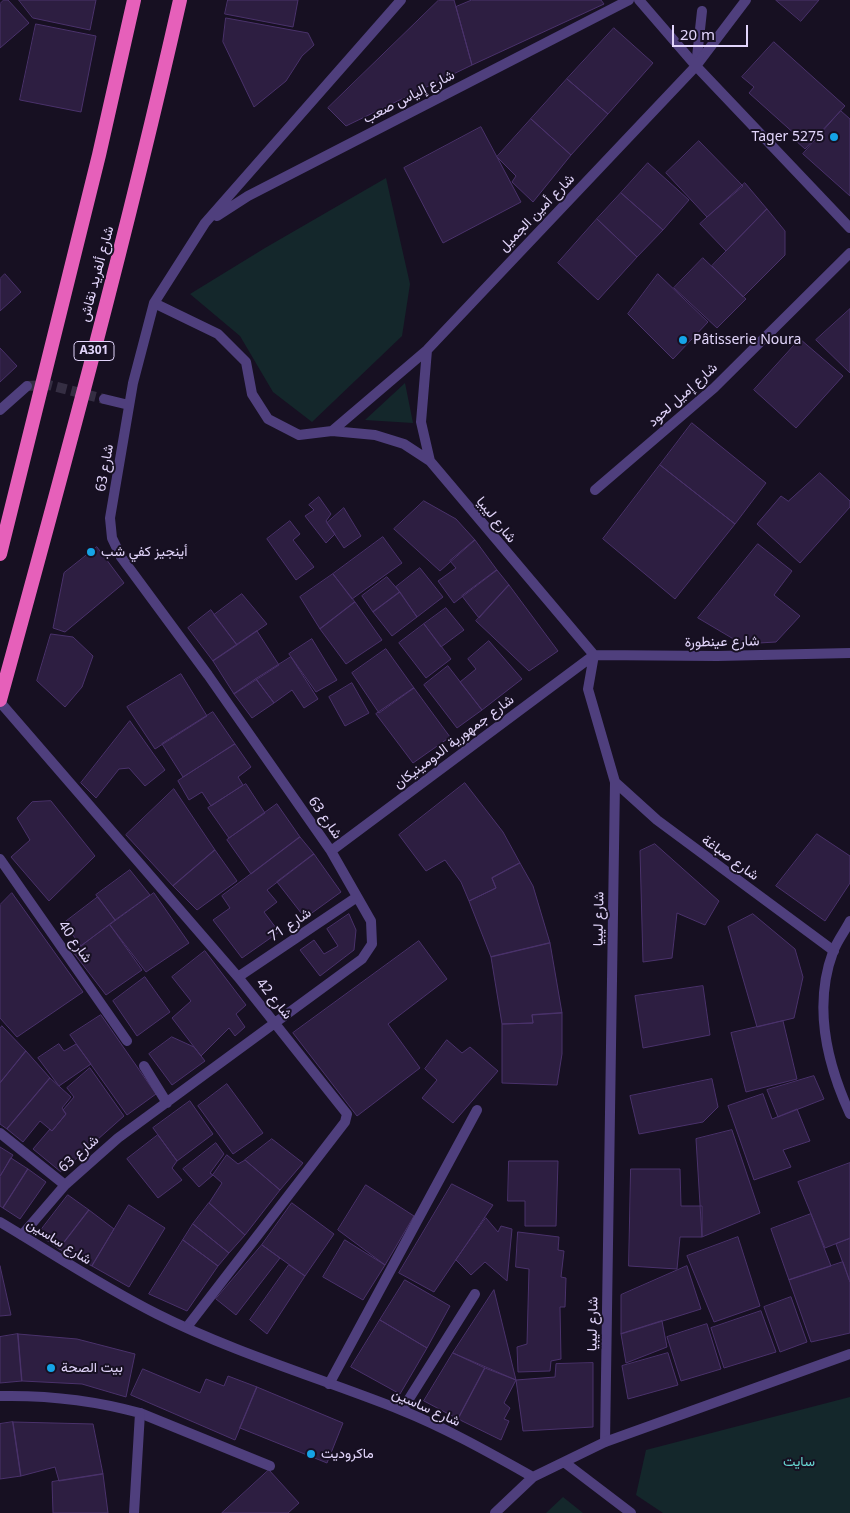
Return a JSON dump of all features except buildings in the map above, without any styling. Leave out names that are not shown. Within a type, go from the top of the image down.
[{"type":"highway","name":"شارع ألفريد نقاش","points":[[0,554],[99,155],[134,0]]},
{"type":"highway","name":"شارع ألفريد نقاش","points":[[0,701],[56,496],[142,163],[180,0]]},
{"type":"street","name":"شارع إلياس صعب","points":[[154,303],[205,223],[400,0]]},
{"type":"street","name":"شارع إلياس صعب","points":[[205,223],[256,191],[629,0]]},
{"type":"street","points":[[639,0],[696,66],[850,228]]},
{"type":"street","name":"شارع أمين الجميل","points":[[332,431],[427,350],[696,66],[746,0]]},
{"type":"street","points":[[696,66],[702,11]]},
{"type":"street","name":"شارع إميل لحود","points":[[595,490],[714,388],[850,253]]},
{"type":"street","name":"شارع ليبيا","points":[[154,303],[218,334],[246,362],[252,394],[268,419],[299,435],[332,431],[375,435],[404,444],[430,461],[594,655],[588,689],[615,782],[605,1442]]},
{"type":"street","name":"شارع 63","points":[[22,1235],[65,1184],[118,1138],[274,1021],[362,959],[372,944],[371,921],[331,851],[208,675],[121,557],[112,538],[110,518],[129,405],[154,303]]},
{"type":"street","name":"شارع ليبيا","points":[[427,350],[421,422],[430,461]]},
{"type":"street","points":[[0,410],[27,386]]},
{"type":"street","points":[[104,399],[129,405]]},
{"type":"street","name":"شارع عينطورة","points":[[594,655],[717,656],[850,653]]},
{"type":"street","name":"شارع جمهورية الدومينيكان","points":[[331,851],[594,655]]},
{"type":"street","name":"شارع 42","points":[[0,701],[238,977],[348,1114],[345,1122],[186,1327]]},
{"type":"street","name":"شارع صباغة","points":[[615,782],[657,820],[834,951]]},
{"type":"street","name":"شارع 40","points":[[0,859],[127,1041]]},
{"type":"street","name":"شارع 71","points":[[238,977],[357,897]]},
{"type":"street","points":[[850,921],[834,951],[826,978],[823,1025],[835,1082],[850,1114]]},
{"type":"street","points":[[144,1066],[166,1103]]},
{"type":"street","points":[[329,1384],[477,1110]]},
{"type":"street","points":[[0,1133],[65,1184]]},
{"type":"street","name":"شارع ساسين","points":[[0,1222],[93,1279],[186,1327],[329,1384],[402,1410],[441,1428],[532,1477]]},
{"type":"street","points":[[402,1410],[475,1294]]},
{"type":"street","points":[[495,1513],[532,1477],[605,1442],[850,1354]]},
{"type":"street","points":[[0,1396],[72,1398],[106,1404],[140,1413],[270,1466]]},
{"type":"street","points":[[134,1513],[140,1413]]},
{"type":"street","points":[[564,1462],[631,1513]]},
{"type":"green space","points":[[386,178],[410,284],[402,336],[312,422],[273,392],[240,336],[190,294]]},
{"type":"green space","points":[[405,383],[413,423],[365,420]]},
{"type":"green space","name":"سايت","points":[[850,1397],[850,1513],[663,1513],[636,1495],[646,1450]]},
{"type":"green space","points":[[563,1497],[583,1513],[546,1513]]},
{"type":"tunnel","points":[[27,386],[49,385],[104,399]]},
{"type":"place","name":"Tager 5275","points":[[834,137]]},
{"type":"place","name":"Pâtisserie Noura","points":[[683,340]]},
{"type":"place","name":"أينجيز كفي شب","points":[[91,552]]},
{"type":"place","name":"بيت الصحة","points":[[51,1368]]},
{"type":"place","name":"ماكروديت","points":[[311,1454]]}]
